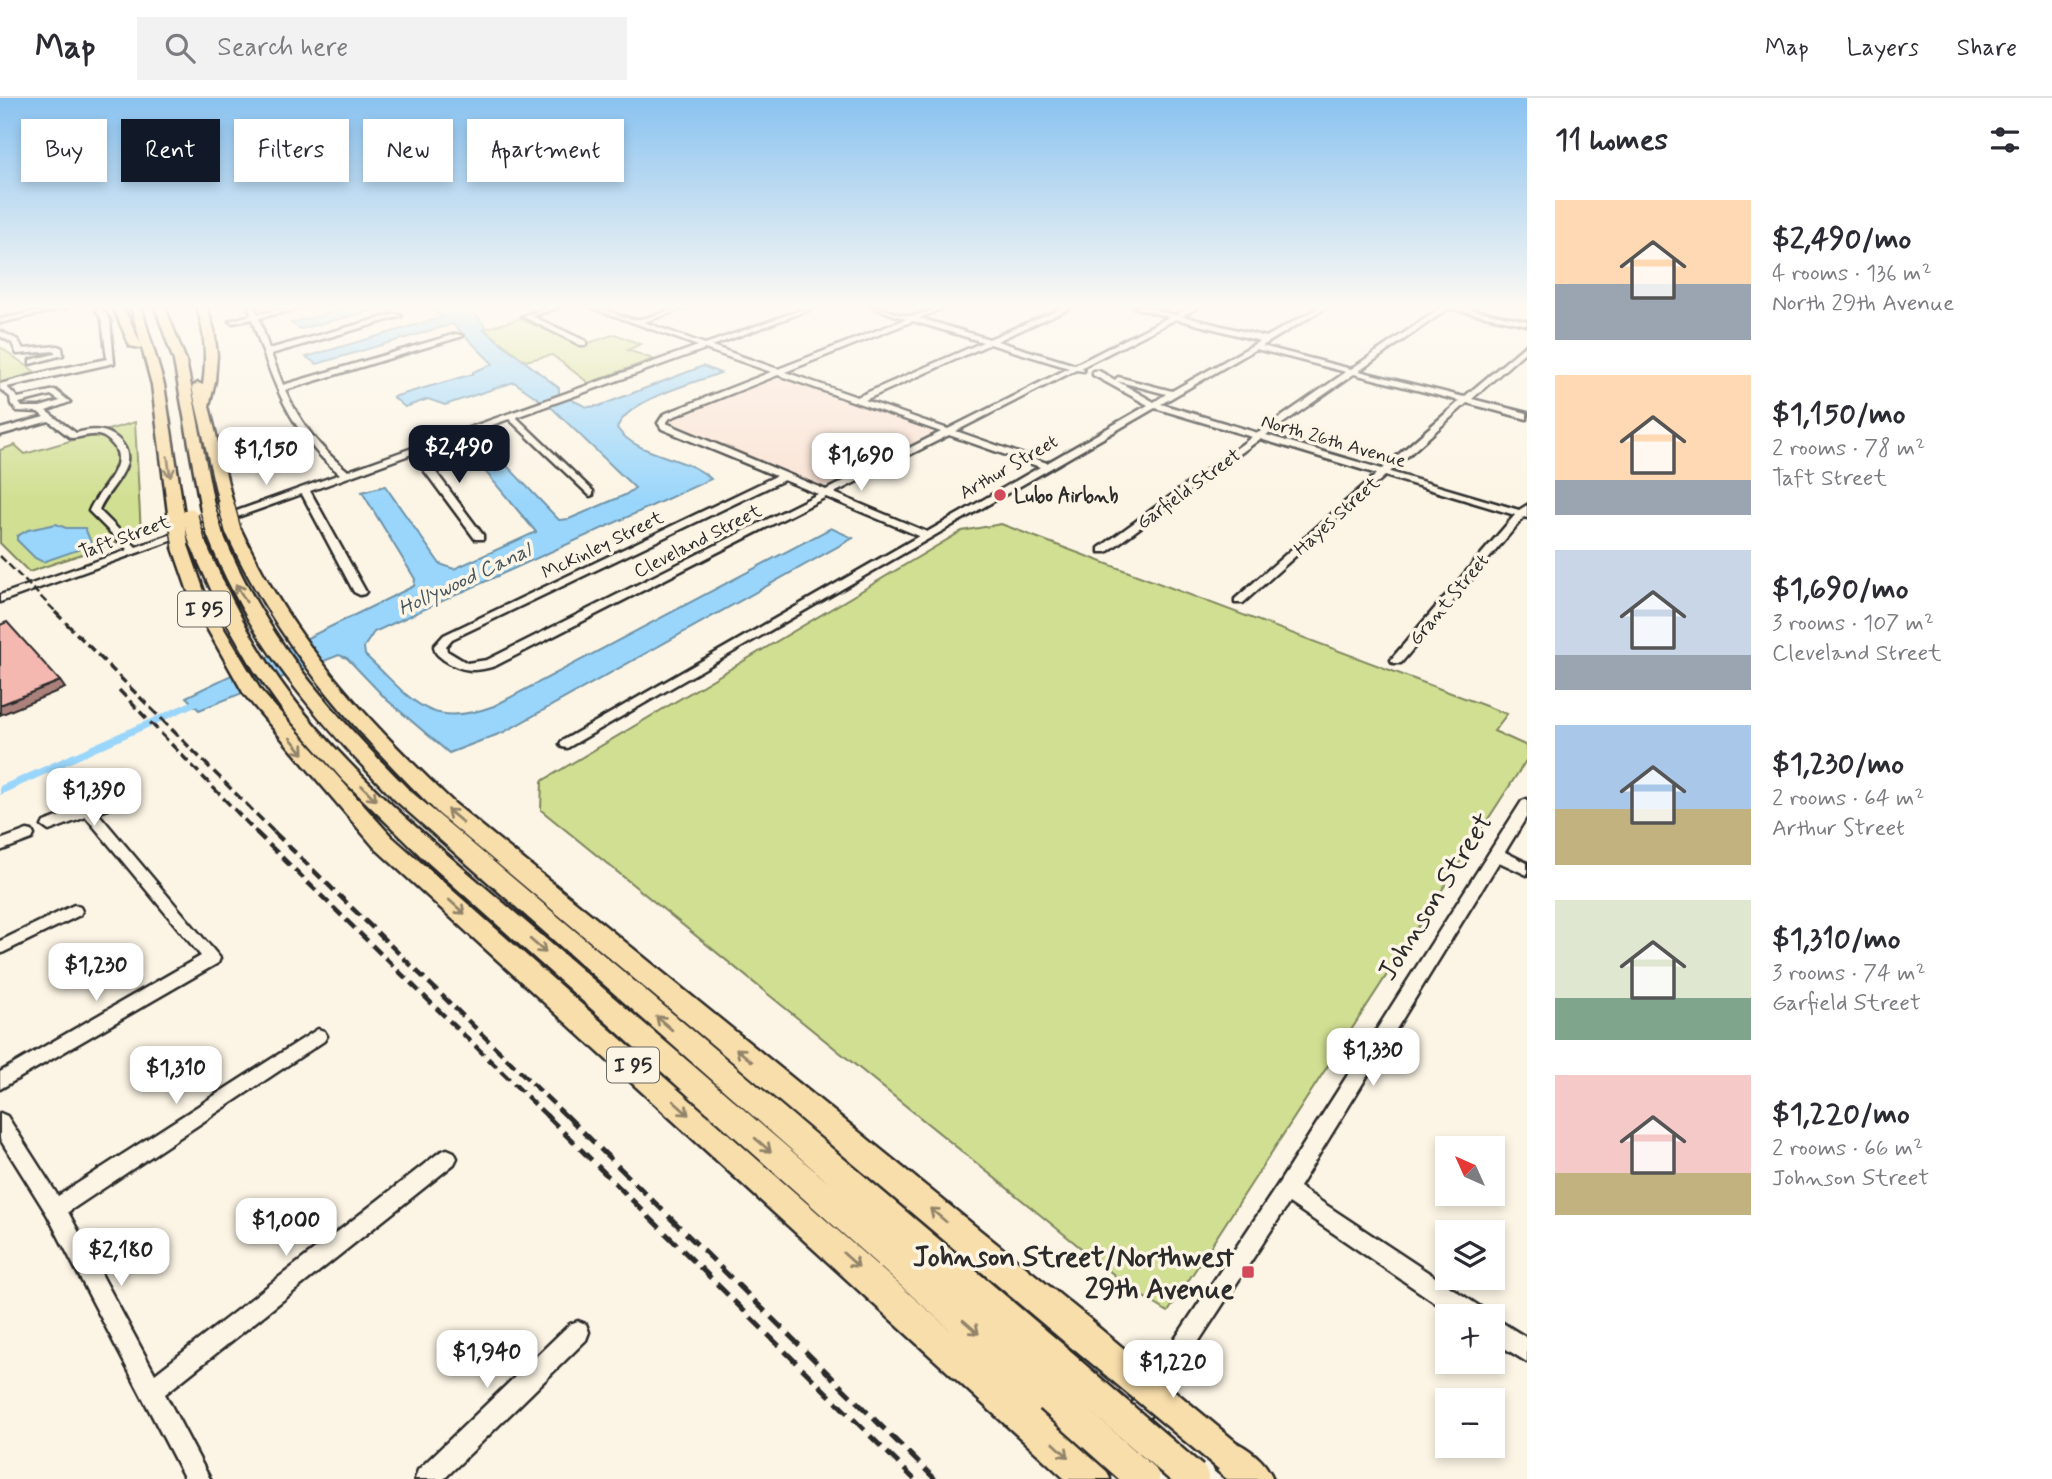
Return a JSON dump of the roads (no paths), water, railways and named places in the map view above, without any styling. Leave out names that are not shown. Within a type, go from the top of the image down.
[{"type":"highway","points":[[146,371],[162,413]]},
{"type":"highway","name":"I 95","points":[[154,371],[199,600],[236,665],[284,682],[380,744],[447,809],[1242,1468]]},
{"type":"highway","points":[[167,371],[170,382],[183,519]]},
{"type":"highway","points":[[182,371],[215,534],[265,653]]},
{"type":"highway","name":"I 95","points":[[194,371],[233,530],[258,582],[294,640],[284,682],[383,842],[1049,1396],[1094,1479]]},
{"type":"highway","points":[[203,406],[208,392],[208,371]]},
{"type":"highway","points":[[189,544],[223,601],[265,653],[284,682],[1049,1396],[1143,1479]]},
{"type":"highway","points":[[1049,1396],[1192,1478]]},
{"type":"street","points":[[0,386],[58,371]]},
{"type":"street","points":[[274,371],[280,390],[296,419],[329,461],[346,474]]},
{"type":"street","points":[[280,390],[342,371]]},
{"type":"street","name":"Taft Street","points":[[0,599],[633,371]]},
{"type":"street","points":[[857,400],[922,371]]},
{"type":"street","name":"Cleveland Street","points":[[475,669],[1067,371]]},
{"type":"street","name":"North 26th Avenue","points":[[1091,371],[1174,394]]},
{"type":"street","name":"Arthur Street","points":[[567,744],[1213,371]]},
{"type":"street","name":"Garfield Street","points":[[1103,550],[1351,371]]},
{"type":"street","points":[[1354,371],[1527,416]]},
{"type":"street","name":"Hayes Street","points":[[1239,601],[1498,371]]},
{"type":"street","points":[[928,536],[665,427],[662,422],[667,416],[776,372],[1048,467]]},
{"type":"street","name":"North 26th Avenue","points":[[1096,373],[1154,405],[1525,512]]},
{"type":"street","points":[[0,386],[20,408],[40,410],[66,402],[52,392],[16,401]]},
{"type":"street","points":[[40,410],[74,436],[94,430],[119,445],[123,457],[121,469],[97,501],[94,510],[134,550]]},
{"type":"street","points":[[510,416],[590,493]]},
{"type":"street","points":[[0,432],[50,418]]},
{"type":"street","points":[[414,450],[479,537]]},
{"type":"street","name":"McKinley Street","points":[[475,669],[463,668],[440,652],[440,646],[448,636],[782,477]]},
{"type":"street","points":[[304,489],[360,592]]},
{"type":"street","name":"Grant Street","points":[[1397,660],[1525,512]]},
{"type":"street","points":[[49,826],[126,797]]},
{"type":"street","name":"Johnson Street","points":[[1094,1479],[1286,1190],[1527,804]]},
{"type":"street","points":[[0,1081],[212,958],[89,811]]},
{"type":"street","points":[[0,846],[27,835]]},
{"type":"street","points":[[1495,854],[1527,869]]},
{"type":"street","points":[[0,948],[74,911]]},
{"type":"street","points":[[55,1209],[318,1036]]},
{"type":"street","points":[[0,1122],[55,1209],[198,1479]]},
{"type":"street","points":[[151,1391],[447,1158]]},
{"type":"street","points":[[1286,1190],[1456,1304]]},
{"type":"street","points":[[427,1479],[579,1332]]},
{"type":"street","points":[[1505,1336],[1527,1351]]},
{"type":"water","points":[[538,371],[559,388],[559,394],[587,407],[599,406],[689,371],[720,373],[647,401],[623,418],[617,428],[637,445],[689,465],[711,479],[374,632],[364,647],[365,655],[422,706],[452,715],[494,706],[831,528],[853,538],[504,732],[449,753],[387,700],[347,658],[339,655],[199,710],[186,697],[414,586],[415,579],[362,492],[385,486],[440,564],[454,569],[536,532],[468,451],[489,447],[559,520],[569,519],[635,488],[553,409],[514,382],[445,405],[428,399],[405,407],[393,397],[473,372]]},
{"type":"water","points":[[56,524],[66,528],[85,528],[92,545],[43,562],[35,558],[17,540],[17,536],[28,530]]},
{"type":"waterway","name":"Hollywood Canal","points":[[0,791],[207,697]]},
{"type":"railway","points":[[0,556],[57,613]]},
{"type":"railway","points":[[55,612],[274,832]]},
{"type":"railway","points":[[119,690],[257,833]]},
{"type":"railway","points":[[274,832],[567,1117]]},
{"type":"railway","points":[[257,833],[548,1117]]},
{"type":"railway","points":[[546,1115],[914,1479]]},
{"type":"railway","points":[[566,1115],[935,1479]]},
{"type":"place","name":"Lubo Airbnb","points":[[1000,495]]},
{"type":"place","name":"Johnson Street/Northwest 29th Avenue","points":[[1248,1272]]}]
